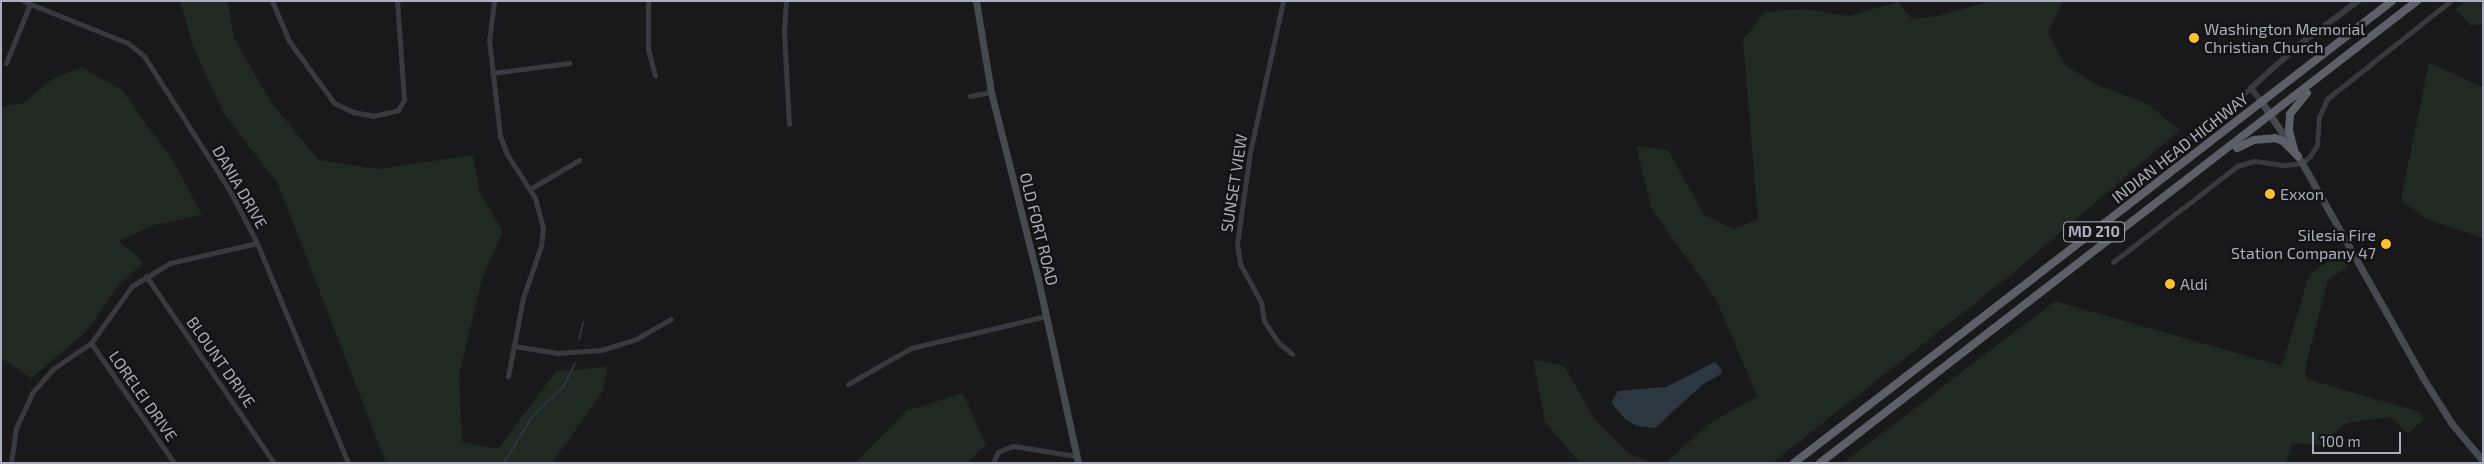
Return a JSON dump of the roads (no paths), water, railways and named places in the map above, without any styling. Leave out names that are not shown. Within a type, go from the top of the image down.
[{"type":"highway","name":"INDIAN HEAD HIGHWAY","points":[[1794,463],[2392,1]]},
{"type":"highway","name":"INDIAN HEAD HIGHWAY","points":[[1820,463],[2272,116],[2417,1]]},
{"type":"highway","points":[[2298,157],[2288,130],[2290,114],[2321,78]]},
{"type":"highway","points":[[2219,157],[2254,140],[2266,138],[2283,141],[2298,157]]},
{"type":"main road","name":"OLD FORT ROAD","points":[[976,1],[991,92],[1046,316],[1077,460]]},
{"type":"main road","points":[[2261,101],[2298,157],[2422,378],[2452,424],[2483,461]]},
{"type":"street","name":"DANIA DRIVE","points":[[24,1],[128,43],[144,56],[230,191],[258,243],[348,463]]},
{"type":"street","points":[[272,1],[289,41],[334,103],[353,112],[373,116],[398,110],[404,100],[397,1]]},
{"type":"street","points":[[494,1],[489,39],[503,145],[530,189],[542,217],[543,234],[523,298],[508,378]]},
{"type":"street","points":[[648,1],[648,49],[655,75]]},
{"type":"street","points":[[786,1],[784,34],[789,124]]},
{"type":"street","name":"SUNSET VIEW","points":[[1283,1],[1250,152],[1237,244],[1240,264],[1261,302],[1264,322],[1279,343],[1292,354]]},
{"type":"street","points":[[2186,140],[2251,88],[2299,45],[2358,1]]},
{"type":"street","points":[[2113,262],[2237,166],[2255,161],[2274,165],[2315,151],[2321,111],[2334,92],[2450,1]]},
{"type":"street","points":[[6,62],[30,4]]},
{"type":"street","points":[[492,73],[569,62]]},
{"type":"street","points":[[2251,88],[2261,101]]},
{"type":"street","points":[[970,96],[991,92]]},
{"type":"street","points":[[530,189],[579,160]]},
{"type":"street","points":[[11,463],[16,428],[32,392],[54,369],[92,343],[121,298],[146,276],[170,263],[258,243]]},
{"type":"street","name":"BLOUNT DRIVE","points":[[146,276],[274,463]]},
{"type":"street","points":[[848,384],[911,348],[1046,316]]},
{"type":"street","points":[[514,346],[557,352],[601,350],[636,339],[671,319]]},
{"type":"street","name":"LORELEI DRIVE","points":[[92,343],[174,463]]},
{"type":"street","points":[[993,463],[998,452],[1013,446],[1077,460]]},
{"type":"waterway","points":[[579,340],[583,322]]},
{"type":"waterway","points":[[504,463],[531,418],[564,386],[575,363]]},
{"type":"place","name":"Washington Memorial Christian Church","points":[[2194,38]]},
{"type":"place","name":"Exxon","points":[[2270,194]]},
{"type":"place","name":"Silesia Fire Station Company 47","points":[[2386,244]]},
{"type":"place","name":"Aldi","points":[[2170,284]]}]
